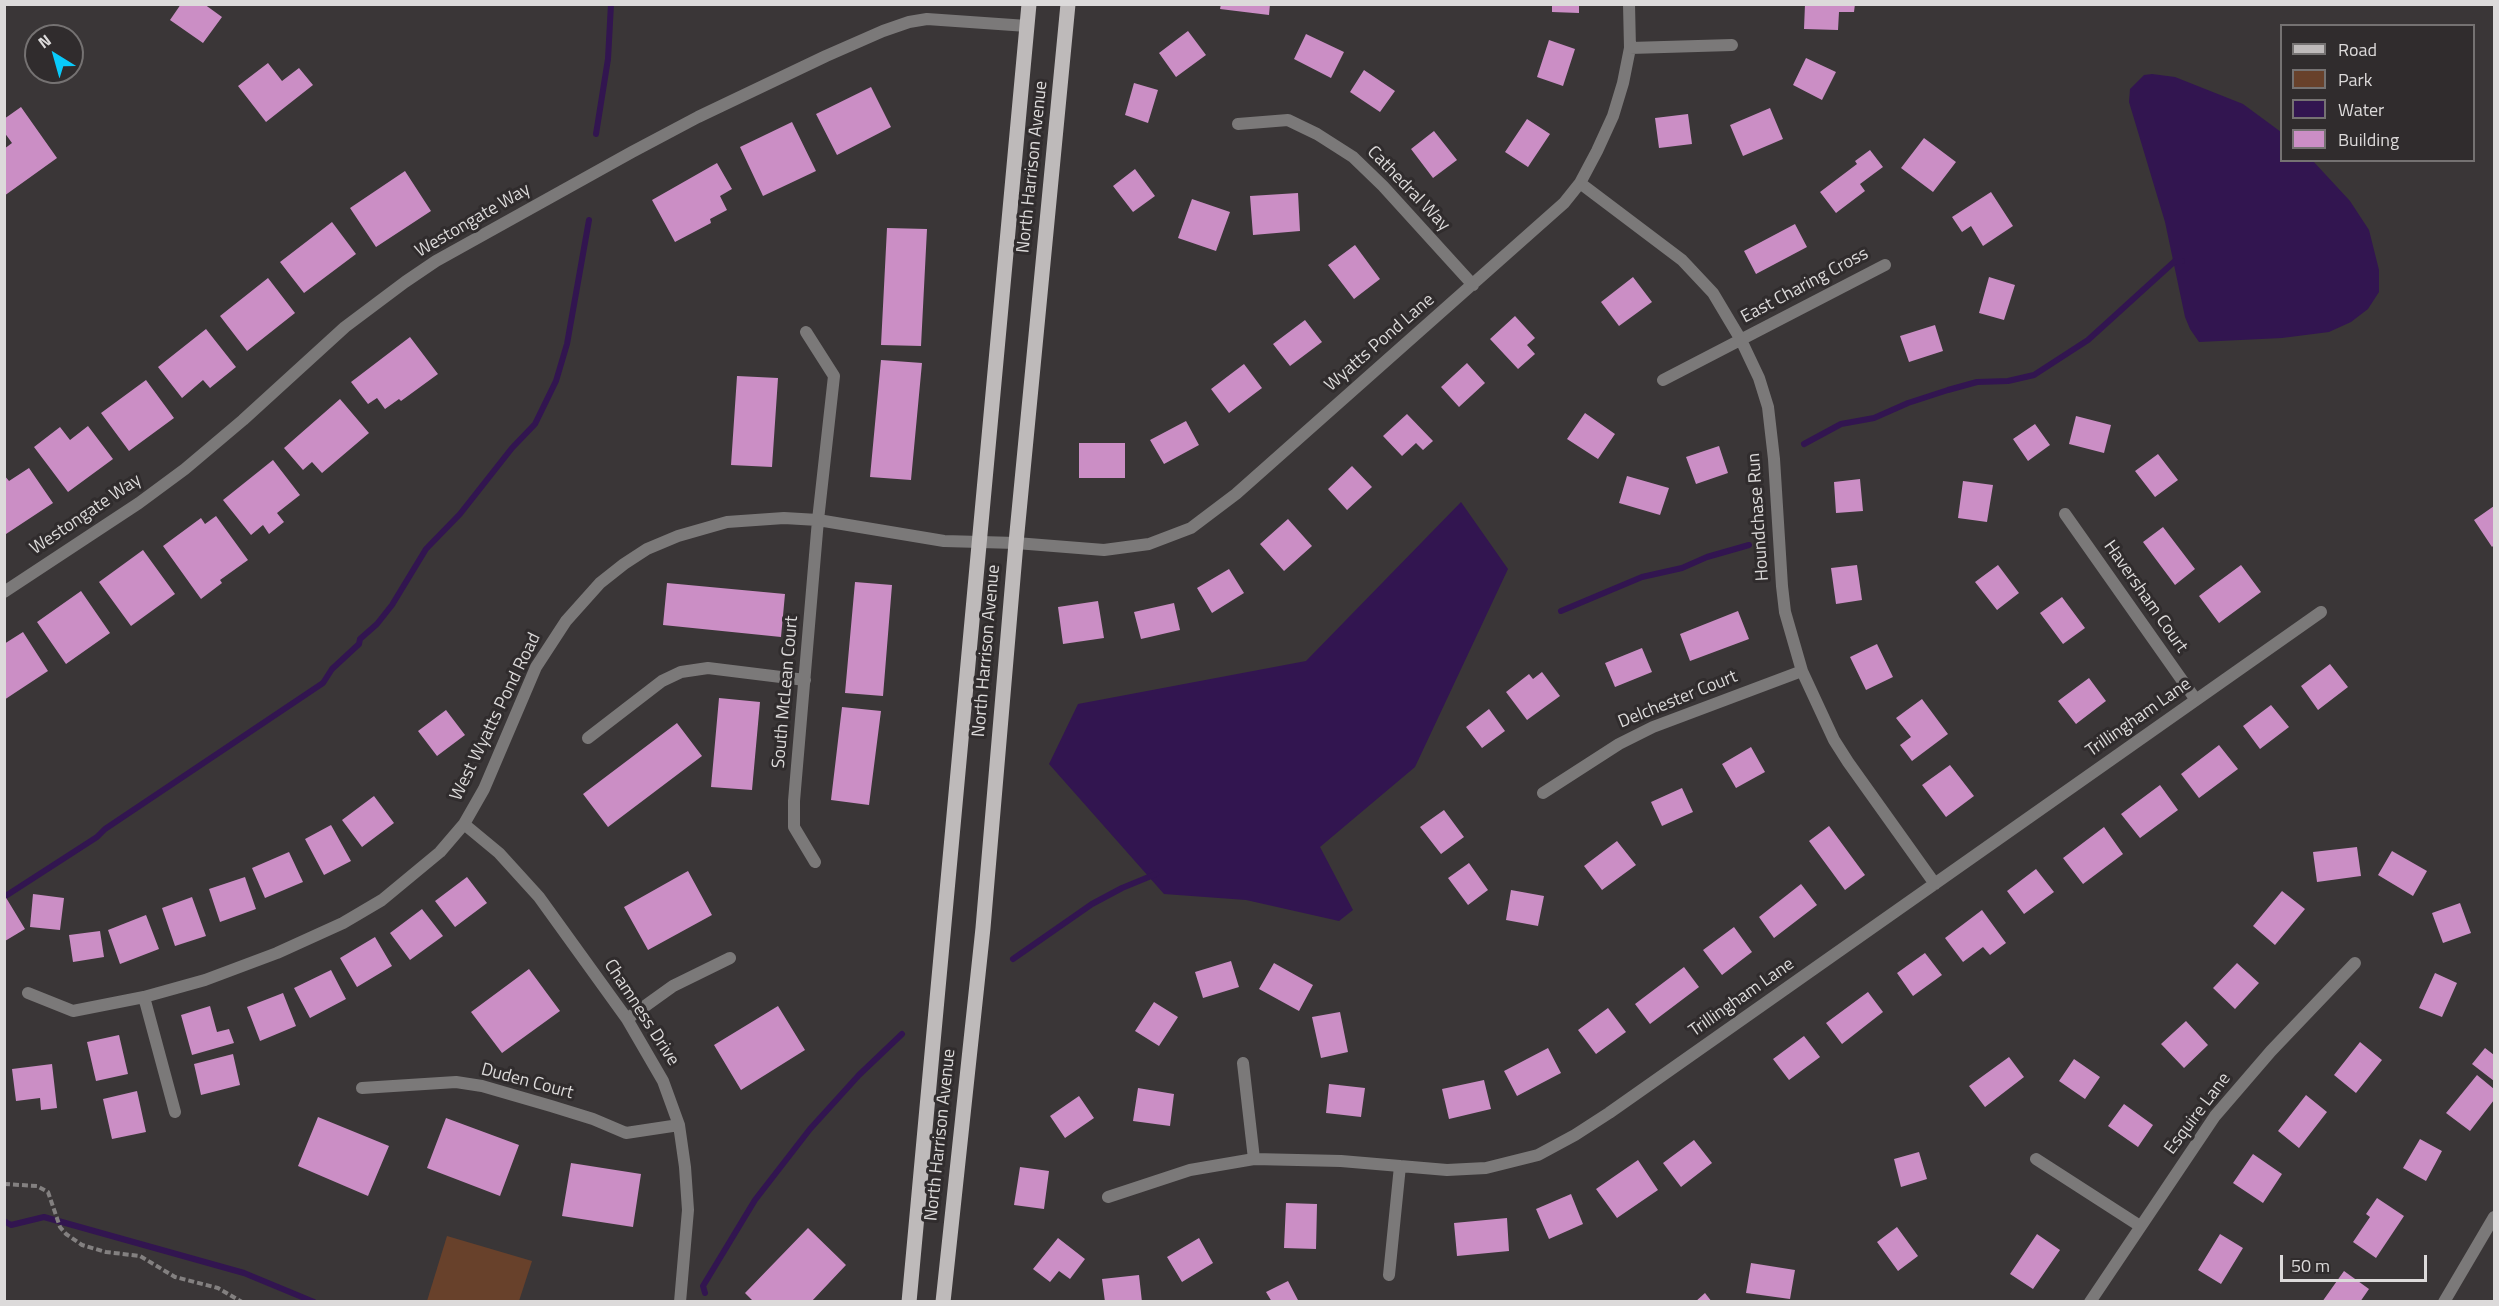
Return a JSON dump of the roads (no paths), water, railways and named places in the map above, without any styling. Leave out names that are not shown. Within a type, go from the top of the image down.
[{"type":"main road","name":"North Harrison Avenue","points":[[909,1302],[1029,4]]},
{"type":"main road","name":"North Harrison Avenue","points":[[943,1302],[983,928],[1016,543],[1068,4]]},
{"type":"street","name":"Wyatts Pond Lane","points":[[1016,543],[1104,550],[1149,544],[1191,528],[1236,494],[1545,221],[1580,183],[1613,116],[1623,84],[1630,48],[1629,4]]},
{"type":"street","name":"Westongate Way","points":[[4,592],[139,503],[185,469],[243,420],[345,327],[405,282],[436,261],[632,152],[698,117],[826,56],[909,22],[927,19],[1026,26]]},
{"type":"street","points":[[1630,48],[1732,45]]},
{"type":"street","name":"Cathedral Way","points":[[1238,124],[1288,120],[1317,134],[1353,157],[1383,186],[1473,285]]},
{"type":"street","name":"Houndchase Run","points":[[1580,183],[1668,247],[1690,268],[1713,293],[1742,340],[1759,378],[1768,407],[1785,612],[1802,671],[1834,740],[1935,884]]},
{"type":"street","name":"East Charing Cross","points":[[1664,380],[1885,265]]},
{"type":"street","name":"South McLean Court","points":[[806,332],[834,376],[818,520],[794,801],[794,827],[815,862]]},
{"type":"street","name":"Haversham Court","points":[[2065,514],[2196,700]]},
{"type":"street","name":"West Wyatts Pond Road","points":[[28,993],[74,1011],[144,997],[205,980],[267,957],[343,923],[382,900],[440,852],[464,824],[484,789],[536,667],[566,621],[600,583],[647,549],[702,528],[727,522],[758,519],[818,520],[944,541],[1016,543]]},
{"type":"street","name":"Trillingham Lane","points":[[1108,1197],[1190,1170],[1254,1159],[1341,1161],[1447,1170],[1486,1168],[1538,1155],[1575,1135],[2320,612]]},
{"type":"street","points":[[588,738],[662,681],[681,672],[708,668],[805,680]]},
{"type":"street","name":"Delchester Court","points":[[1543,793],[1619,744],[1653,727],[1802,671]]},
{"type":"street","name":"Chamness Drive","points":[[464,824],[499,853],[525,879],[627,1018],[663,1081],[679,1125],[686,1167],[688,1210],[681,1302]]},
{"type":"street","points":[[627,1018],[673,986],[730,958]]},
{"type":"street","name":"Esquire Lane","points":[[2090,1302],[2215,1116],[2271,1051],[2355,963]]},
{"type":"street","points":[[144,997],[175,1112]]},
{"type":"street","points":[[1243,1063],[1254,1159]]},
{"type":"street","name":"Duden Court","points":[[362,1088],[456,1082],[482,1086],[551,1106],[593,1119],[626,1133],[679,1125]]},
{"type":"street","points":[[2036,1159],[2140,1226]]},
{"type":"street","points":[[1389,1275],[1400,1166]]},
{"type":"street","points":[[2444,1302],[2494,1217]]},
{"type":"water","points":[[2144,75],[2175,77],[2243,104],[2280,131],[2280,162],[2314,162],[2350,201],[2369,230],[2379,270],[2379,292],[2368,309],[2351,322],[2329,332],[2282,338],[2199,342],[2185,317],[2165,222],[2129,102],[2130,89]]},
{"type":"water","points":[[1461,502],[1508,569],[1415,767],[1320,847],[1353,910],[1339,921],[1246,900],[1164,894],[1049,764],[1078,704],[1306,661]]},
{"type":"waterway","points":[[596,134],[608,59],[611,4]]},
{"type":"waterway","points":[[4,897],[97,837],[105,829],[323,683],[332,669],[377,624],[392,605],[426,549],[460,514],[512,448],[535,424],[556,381],[567,344],[589,220]]},
{"type":"waterway","points":[[1804,444],[1841,424],[1874,418],[1908,403],[1948,390],[1977,382],[2008,381],[2034,375],[2088,340],[2175,261],[2182,261]]},
{"type":"waterway","points":[[1561,611],[1642,577],[1682,568],[1707,557],[1749,545]]},
{"type":"waterway","points":[[1013,959],[1092,904],[1156,874]]},
{"type":"waterway","points":[[705,1293],[703,1286],[755,1200],[810,1129],[859,1075],[902,1034]]},
{"type":"waterway","points":[[4,1221],[11,1225],[44,1217],[244,1273],[314,1302]]}]
